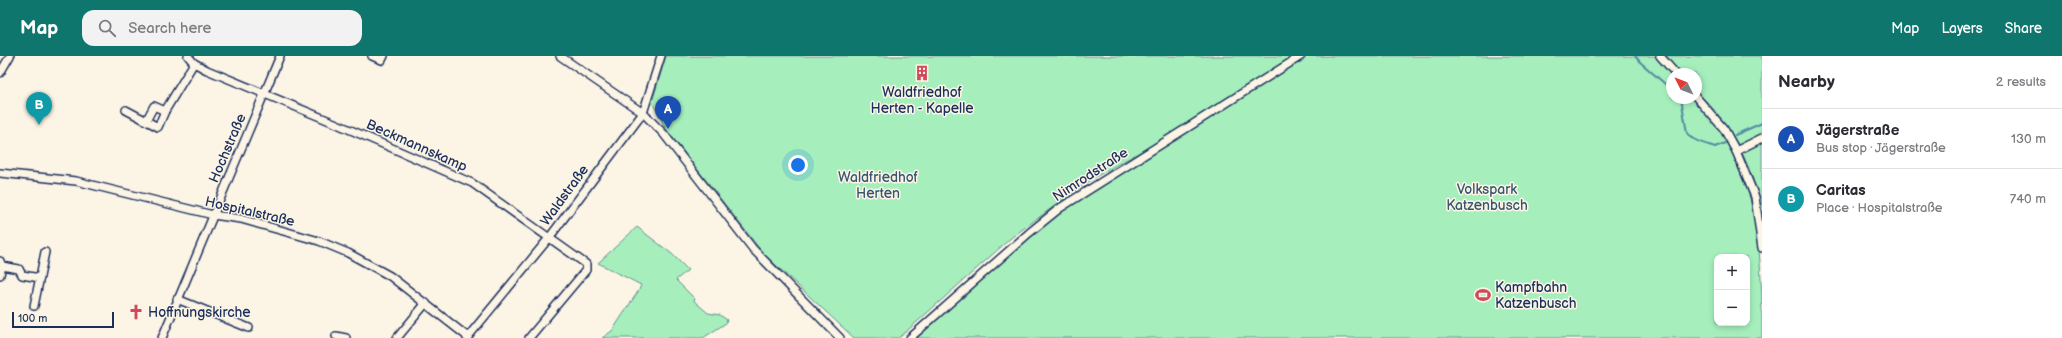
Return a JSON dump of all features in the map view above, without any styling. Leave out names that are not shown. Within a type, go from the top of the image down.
[{"type":"street","points":[[0,73],[10,56]]},
{"type":"street","name":"Beckmannskamp","points":[[188,56],[206,70],[337,124],[472,183],[586,264],[586,270],[529,338]]},
{"type":"street","name":"Hochstraße","points":[[162,338],[177,299],[280,56]]},
{"type":"street","points":[[372,56],[382,60],[384,56]]},
{"type":"street","points":[[560,56],[643,113],[663,133],[753,249],[840,338]]},
{"type":"street","name":"Waldstraße","points":[[467,338],[549,238],[643,113],[661,56]]},
{"type":"street","name":"Nimrodstraße","points":[[910,338],[1060,208],[1301,56]]},
{"type":"street","points":[[1660,56],[1671,68]]},
{"type":"street","points":[[126,110],[158,127],[194,62]]},
{"type":"street","points":[[1702,104],[1724,129],[1736,151],[1755,197],[1762,248]]},
{"type":"street","points":[[146,121],[154,106],[165,112]]},
{"type":"street","points":[[1736,151],[1762,138]]},
{"type":"street","name":"Hospitalstraße","points":[[0,173],[76,181],[213,215],[241,220],[319,241],[348,253],[390,276],[426,303],[467,338]]},
{"type":"street","points":[[34,306],[45,252]]},
{"type":"street","points":[[0,275],[1,263],[19,269],[22,275],[40,278]]},
{"type":"street","points":[[177,299],[249,328]]},
{"type":"street","points":[[397,338],[426,303]]},
{"type":"street","points":[[336,336],[346,338]]},
{"type":"green space","name":"Waldfriedhof Herten","points":[[666,56],[1296,56],[1174,133],[1090,180],[1012,237],[899,338],[854,338],[763,253],[666,129],[652,102]]},
{"type":"green space","name":"Volkspark Katzenbusch","points":[[1307,56],[1655,56],[1666,68],[1666,104],[1699,104],[1714,121],[1730,146],[1741,171],[1750,198],[1756,225],[1761,281],[1762,338],[911,338],[1029,234],[1109,180]]},
{"type":"green space","points":[[1665,56],[1762,56],[1762,218],[1757,192],[1741,151],[1727,127],[1702,97],[1702,68],[1676,68]]},
{"type":"green space","points":[[637,227],[672,254],[688,270],[676,280],[695,299],[694,301],[708,313],[720,315],[727,320],[726,323],[703,338],[602,338],[612,331],[641,285],[598,263]]},
{"type":"waterway","points":[[1635,56],[1666,85]]},
{"type":"waterway","points":[[1682,104],[1687,133],[1690,137],[1715,147],[1725,143]]},
{"type":"waterway","points":[[1735,135],[1762,123]]},
{"type":"place","name":"Waldfriedhof Herten - Kapelle","points":[[922,73]]},
{"type":"place","name":"Caritas","points":[[39,125]]},
{"type":"place","name":"Jägerstraße","points":[[668,129]]},
{"type":"place","name":"Kampfbahn Katzenbusch","points":[[1483,295]]},
{"type":"place","name":"Hoffnungskirche","points":[[136,312]]}]
